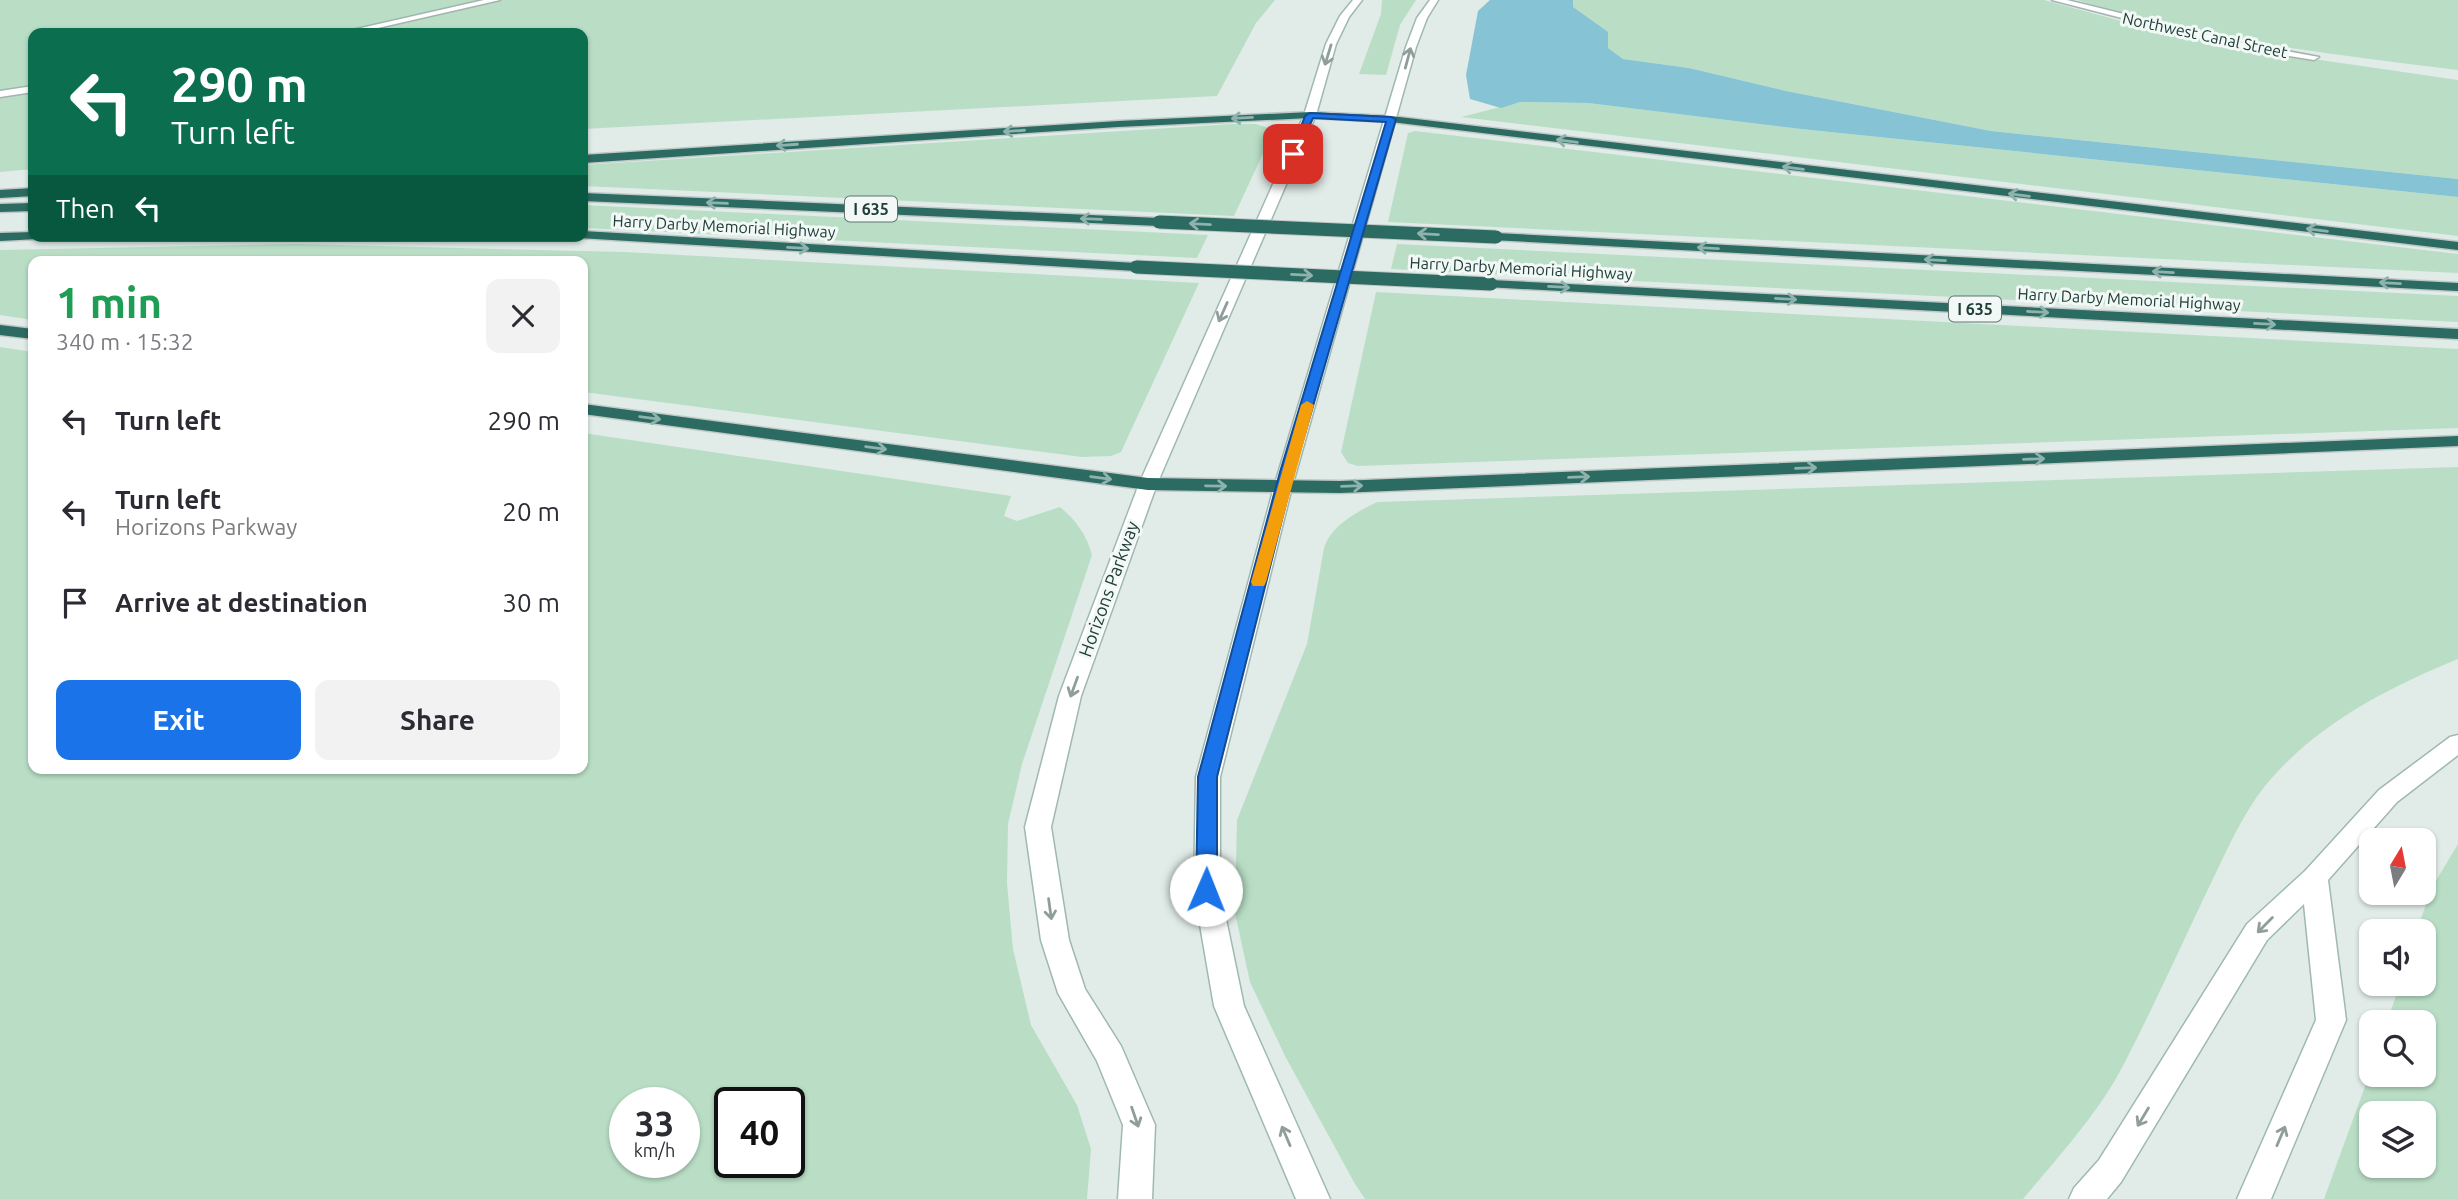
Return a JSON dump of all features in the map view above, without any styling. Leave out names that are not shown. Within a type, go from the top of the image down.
[{"type":"highway","points":[[588,159],[1118,124],[1310,116],[1391,119],[2458,246]]},
{"type":"highway","points":[[0,194],[28,192]]},
{"type":"highway","name":"Harry Darby Memorial Highway","points":[[588,197],[1496,237],[2458,287]]},
{"type":"highway","points":[[0,208],[28,207]]},
{"type":"highway","name":"Harry Darby Memorial Highway","points":[[588,235],[1136,267],[2458,334]]},
{"type":"highway","points":[[0,237],[28,236]]},
{"type":"highway","points":[[0,330],[28,333]]},
{"type":"highway","points":[[588,410],[1148,484],[1283,487],[2458,442]]},
{"type":"main road","points":[[368,28],[496,0]]},
{"type":"main road","name":"Horizons Parkway","points":[[1135,1199],[1139,1125],[1110,1055],[1072,993],[1055,940],[1038,827],[1070,696],[1148,484],[1310,116],[1331,44],[1345,16],[1358,0]]},
{"type":"main road","points":[[1313,1199],[1229,1006],[1206,890],[1208,777],[1283,487],[1411,47],[1422,18],[1434,0]]},
{"type":"main road","name":"Northwest Canal Street","points":[[2056,0],[2238,45],[2314,57]]},
{"type":"main road","points":[[0,94],[28,90]]},
{"type":"main road","points":[[2086,1199],[2110,1171],[2257,932],[2314,878],[2388,796],[2458,743]]},
{"type":"main road","points":[[2253,1199],[2331,1020],[2314,878]]},
{"type":"green space","points":[[0,0],[1275,0],[1256,23],[1217,96],[588,129],[588,28],[28,28],[28,169],[0,172]]},
{"type":"green space","points":[[1382,0],[1416,0],[1400,25],[1386,75],[1359,74],[1381,14]]},
{"type":"green space","points":[[1573,0],[2044,0],[2158,31],[2258,51],[2458,80],[2458,179],[1991,131],[1786,91],[1689,68],[1623,59],[1608,48],[1573,7]]},
{"type":"green space","points":[[2077,0],[2458,0],[2458,70],[2218,36],[2123,14]]},
{"type":"green space","points":[[1520,102],[1588,103],[1801,129],[2458,197],[2458,236],[1461,117]]},
{"type":"green space","points":[[1232,124],[1256,124],[1274,130],[1234,216],[588,186],[588,165]]},
{"type":"green space","points":[[1415,131],[2458,254],[2458,273],[1388,222],[1408,133]]},
{"type":"green space","points":[[588,205],[1208,235],[1197,258],[588,228]]},
{"type":"green space","points":[[296,244],[625,252],[1199,283],[1121,452],[1111,456],[1082,457],[588,393],[588,256],[28,256],[28,319],[0,315],[0,250]]},
{"type":"green space","points":[[1397,244],[2458,296],[2458,322],[1391,269]]},
{"type":"green space","points":[[1376,292],[2458,349],[2458,428],[1358,466],[1348,463],[1341,452]]},
{"type":"green space","points":[[0,347],[28,351],[28,774],[588,774],[588,434],[1011,496],[1004,516],[1017,521],[1060,507],[1084,534],[1092,555],[1022,764],[1008,824],[1007,883],[1013,949],[1031,1025],[1077,1105],[1091,1149],[1087,1199],[0,1199]]},
{"type":"green space","points":[[2458,467],[2458,659],[2405,682],[2329,727],[2306,744],[2265,786],[2234,835],[2114,1082],[2077,1134],[2023,1199],[1365,1199],[1355,1184],[1285,1056],[1250,982],[1235,913],[1237,820],[1307,644],[1324,548],[1338,526],[1353,515],[1377,502]]},
{"type":"green space","points":[[2458,844],[2458,1199],[2324,1199],[2359,1103],[2359,1178],[2436,1178],[2436,1101],[2360,1101],[2365,1087],[2436,1087],[2436,1010],[2391,1010],[2396,996],[2436,996],[2436,919],[2421,919],[2426,905],[2436,905],[2436,881]]},
{"type":"water","points":[[1490,0],[1573,0],[1573,7],[1608,32],[1608,48],[1623,59],[1689,68],[1786,91],[1991,131],[2458,179],[2458,197],[1801,129],[1588,103],[1520,102],[1501,108],[1470,99],[1466,75],[1478,11]]},
{"type":"slow traffic","points":[[1258,582],[1307,405]]},
{"type":"route","points":[[1206,890],[1208,777],[1287,472],[1391,119],[1310,116],[1293,154]]}]
